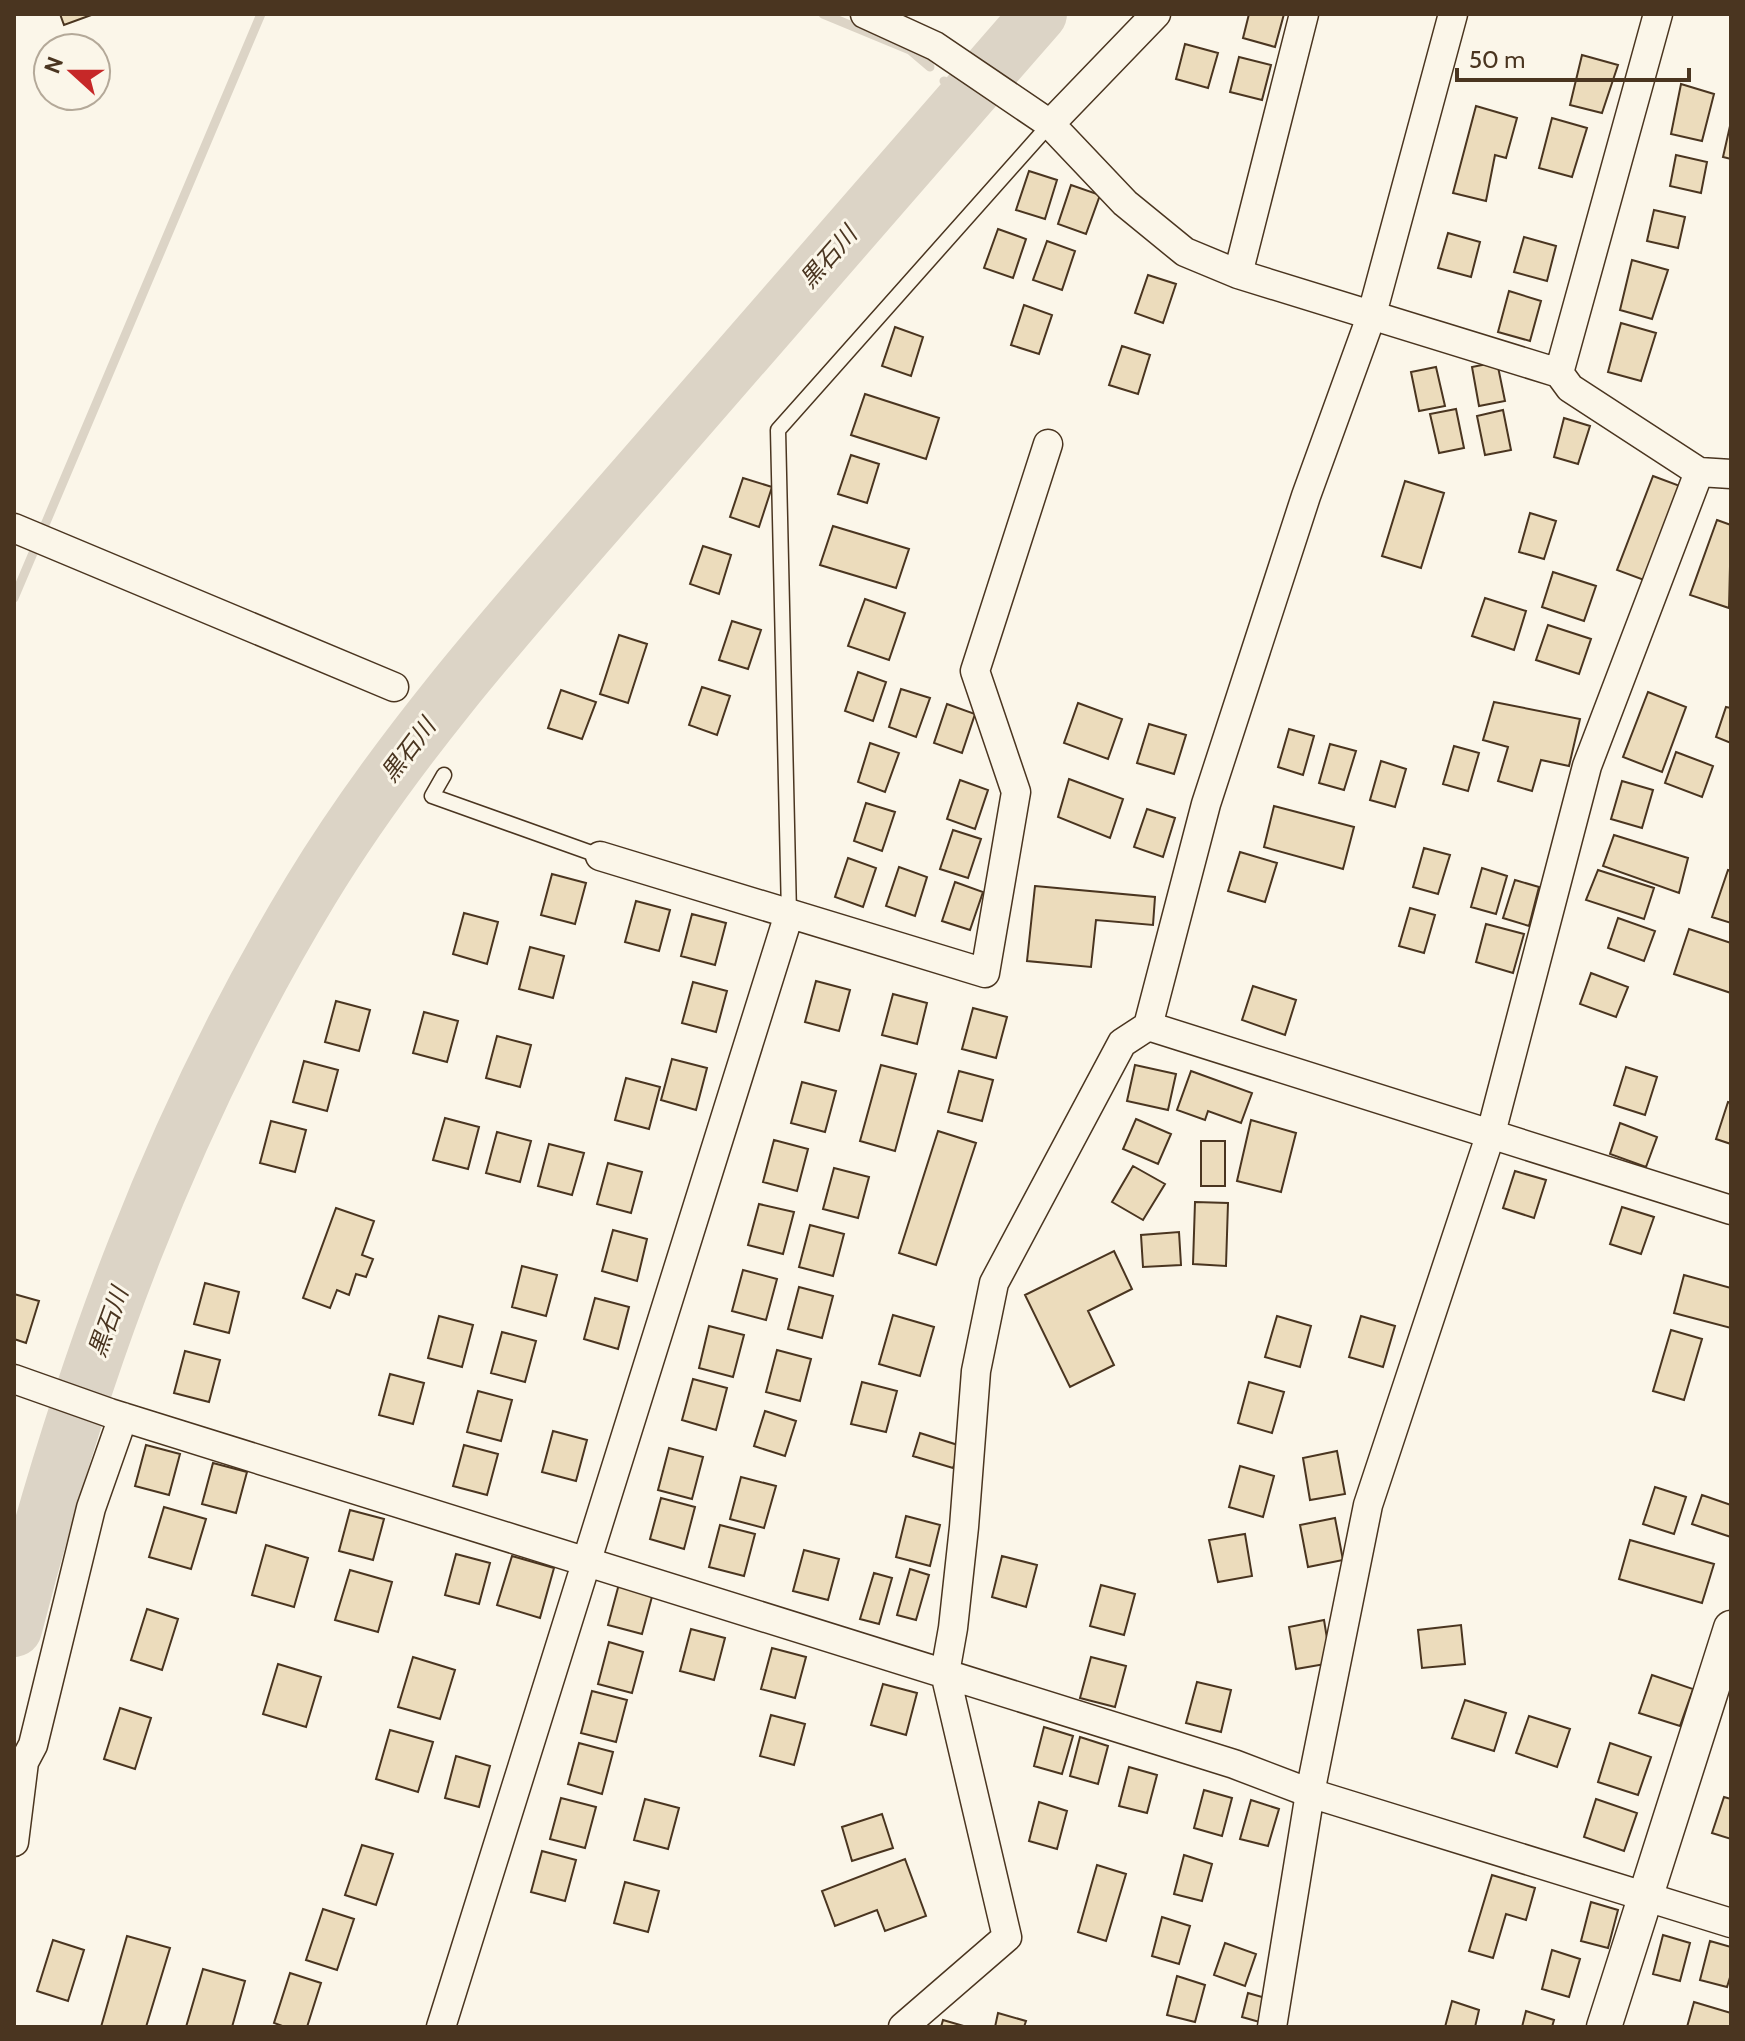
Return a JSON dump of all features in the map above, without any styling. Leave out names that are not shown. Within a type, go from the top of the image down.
[{"type":"street","points":[[865,14],[935,46],[1050,124],[1125,203],[1185,252],[1238,274],[1559,373],[1570,388],[1699,472],[1731,474]]},
{"type":"street","points":[[1050,124],[1156,14]]},
{"type":"street","points":[[1238,274],[1304,14]]},
{"type":"street","points":[[903,2027],[1007,1937],[945,1673],[961,1556],[976,1371],[994,1283],[1122,1043],[1148,1026],[1206,804],[1306,496],[1372,314],[1453,14]]},
{"type":"street","points":[[1559,373],[1658,14]]},
{"type":"street","points":[[600,856],[985,973],[1016,792],[975,671],[1048,444]]},
{"type":"street","points":[[1272,2027],[1310,1793],[1368,1505],[1491,1133],[1587,766],[1699,472]]},
{"type":"street","points":[[31,536],[394,687]]},
{"type":"street","points":[[441,2027],[789,914]]},
{"type":"street","points":[[1148,1026],[1731,1210]]},
{"type":"street","points":[[23,1382],[116,1415],[587,1560],[1234,1764],[1310,1793],[1731,1923]]},
{"type":"street","points":[[14,1842],[24,1762],[33,1745],[116,1415]]},
{"type":"street","points":[[1604,2027],[1731,1628]]},
{"type":"lane","points":[[789,914],[778,430],[1050,124]]},
{"type":"lane","points":[[444,775],[432,796],[600,856]]},
{"type":"building","points":[[60,14],[94,14],[64,25]]},
{"type":"building","points":[[1249,14],[1284,14],[1275,47],[1243,38]]},
{"type":"building","points":[[1185,44],[1218,53],[1208,88],[1176,79]]},
{"type":"building","points":[[1582,55],[1618,65],[1602,113],[1570,105]]},
{"type":"building","points":[[1239,57],[1271,65],[1262,100],[1230,92]]},
{"type":"building","points":[[1681,84],[1714,94],[1702,141],[1671,134]]},
{"type":"building","points":[[1476,106],[1517,118],[1506,158],[1495,155],[1486,201],[1453,193]]},
{"type":"building","points":[[1552,118],[1587,128],[1572,177],[1539,168]]},
{"type":"building","points":[[1731,127],[1731,159],[1723,157]]},
{"type":"building","points":[[1676,155],[1707,162],[1701,193],[1670,186]]},
{"type":"building","points":[[1029,171],[1057,180],[1045,219],[1016,210]]},
{"type":"building","points":[[1071,185],[1100,195],[1086,234],[1058,224]]},
{"type":"building","points":[[1654,210],[1685,217],[1678,248],[1647,241]]},
{"type":"building","points":[[998,229],[1026,239],[1013,278],[984,268]]},
{"type":"building","points":[[1448,233],[1480,242],[1471,277],[1438,268]]},
{"type":"building","points":[[1524,237],[1556,246],[1547,281],[1514,272]]},
{"type":"building","points":[[1047,241],[1075,251],[1062,290],[1033,280]]},
{"type":"building","points":[[1632,260],[1668,270],[1652,319],[1620,310]]},
{"type":"building","points":[[1148,275],[1176,284],[1163,323],[1135,313]]},
{"type":"building","points":[[1509,291],[1541,301],[1530,341],[1498,332]]},
{"type":"building","points":[[1024,305],[1052,315],[1039,354],[1011,345]]},
{"type":"building","points":[[1621,323],[1656,333],[1641,381],[1608,372]]},
{"type":"building","points":[[895,327],[923,337],[911,376],[882,366]]},
{"type":"building","points":[[1122,346],[1150,355],[1138,394],[1109,385]]},
{"type":"building","points":[[1497,362],[1505,401],[1479,406],[1472,367]]},
{"type":"building","points":[[1436,367],[1445,406],[1419,411],[1411,372]]},
{"type":"building","points":[[865,394],[939,418],[926,459],[851,435]]},
{"type":"building","points":[[1456,409],[1464,448],[1439,453],[1430,414]]},
{"type":"building","points":[[1503,410],[1511,450],[1485,455],[1477,416]]},
{"type":"building","points":[[1564,418],[1590,426],[1578,464],[1554,457]]},
{"type":"building","points":[[851,455],[879,464],[867,503],[838,494]]},
{"type":"building","points":[[1653,476],[1680,486],[1644,580],[1617,570]]},
{"type":"building","points":[[743,478],[772,487],[759,527],[730,517]]},
{"type":"building","points":[[1405,481],[1444,493],[1421,568],[1382,556]]},
{"type":"building","points":[[1530,513],[1556,521],[1544,559],[1519,552]]},
{"type":"building","points":[[1717,520],[1731,525],[1729,608],[1690,595]]},
{"type":"building","points":[[833,526],[909,549],[896,588],[820,565]]},
{"type":"building","points":[[703,546],[731,555],[719,594],[690,584]]},
{"type":"building","points":[[1553,572],[1596,586],[1584,621],[1542,607]]},
{"type":"building","points":[[1485,598],[1526,611],[1514,650],[1472,636]]},
{"type":"building","points":[[865,599],[905,613],[889,660],[848,646]]},
{"type":"building","points":[[732,621],[761,630],[748,669],[719,660]]},
{"type":"building","points":[[1548,625],[1591,639],[1579,674],[1536,660]]},
{"type":"building","points":[[619,635],[647,644],[628,703],[600,694]]},
{"type":"building","points":[[858,672],[886,682],[873,721],[845,711]]},
{"type":"building","points":[[702,687],[730,696],[717,735],[689,725]]},
{"type":"building","points":[[901,689],[930,698],[916,737],[889,727]]},
{"type":"building","points":[[561,690],[596,702],[582,739],[548,728]]},
{"type":"building","points":[[1648,692],[1686,707],[1662,772],[1623,757]]},
{"type":"building","points":[[1494,702],[1580,719],[1569,766],[1541,760],[1532,791],[1498,781],[1508,747],[1483,740]]},
{"type":"building","points":[[1078,703],[1122,719],[1108,759],[1064,743]]},
{"type":"building","points":[[947,704],[975,714],[962,753],[934,743]]},
{"type":"building","points":[[1726,707],[1731,708],[1731,743],[1716,737]]},
{"type":"building","points":[[1149,724],[1186,735],[1174,774],[1137,763]]},
{"type":"building","points":[[1289,729],[1314,736],[1303,775],[1278,767]]},
{"type":"building","points":[[870,743],[899,753],[885,792],[858,782]]},
{"type":"building","points":[[1330,744],[1356,751],[1344,790],[1319,783]]},
{"type":"building","points":[[1454,746],[1479,753],[1468,791],[1443,784]]},
{"type":"building","points":[[1676,752],[1713,766],[1702,797],[1665,783]]},
{"type":"building","points":[[1381,761],[1406,769],[1395,807],[1370,800]]},
{"type":"building","points":[[1069,779],[1123,799],[1110,838],[1058,817]]},
{"type":"building","points":[[960,780],[988,790],[975,829],[947,819]]},
{"type":"building","points":[[1622,781],[1653,790],[1642,828],[1611,819]]},
{"type":"building","points":[[866,803],[895,812],[882,851],[854,841]]},
{"type":"building","points":[[1274,806],[1354,827],[1343,869],[1264,847]]},
{"type":"building","points":[[1147,809],[1175,818],[1163,857],[1134,847]]},
{"type":"building","points":[[953,830],[981,839],[968,878],[940,869]]},
{"type":"building","points":[[1614,835],[1688,858],[1679,893],[1603,866]]},
{"type":"building","points":[[1424,848],[1450,855],[1438,894],[1413,887]]},
{"type":"building","points":[[1240,852],[1277,863],[1265,902],[1228,891]]},
{"type":"building","points":[[848,858],[876,868],[863,907],[835,897]]},
{"type":"building","points":[[899,867],[927,877],[915,916],[886,906]]},
{"type":"building","points":[[1482,868],[1507,876],[1496,914],[1471,907]]},
{"type":"building","points":[[1598,870],[1654,888],[1644,919],[1586,900]]},
{"type":"building","points":[[1728,870],[1731,871],[1731,923],[1712,917]]},
{"type":"building","points":[[552,874],[586,883],[575,924],[541,915]]},
{"type":"building","points":[[1515,880],[1539,887],[1529,926],[1503,918]]},
{"type":"building","points":[[955,882],[983,892],[970,930],[942,921]]},
{"type":"building","points":[[1035,886],[1155,897],[1153,925],[1096,920],[1091,967],[1027,961]]},
{"type":"building","points":[[636,901],[670,910],[659,951],[625,942]]},
{"type":"building","points":[[1410,908],[1435,915],[1424,953],[1399,946]]},
{"type":"building","points":[[464,913],[498,922],[487,964],[453,954]]},
{"type":"building","points":[[692,914],[726,923],[715,965],[681,956]]},
{"type":"building","points":[[1618,918],[1655,931],[1644,961],[1608,948]]},
{"type":"building","points":[[1486,924],[1524,934],[1513,973],[1476,962]]},
{"type":"building","points":[[1689,929],[1731,943],[1731,993],[1674,974]]},
{"type":"building","points":[[530,947],[564,956],[553,998],[519,989]]},
{"type":"building","points":[[1591,973],[1628,987],[1616,1017],[1580,1004]]},
{"type":"building","points":[[816,981],[850,990],[839,1031],[805,1022]]},
{"type":"building","points":[[693,982],[727,991],[716,1032],[682,1023]]},
{"type":"building","points":[[1253,986],[1296,1000],[1285,1035],[1242,1020]]},
{"type":"building","points":[[893,994],[927,1003],[917,1044],[882,1035]]},
{"type":"building","points":[[336,1001],[370,1010],[359,1051],[325,1042]]},
{"type":"building","points":[[973,1008],[1007,1017],[996,1058],[962,1049]]},
{"type":"building","points":[[424,1012],[458,1021],[447,1062],[413,1053]]},
{"type":"building","points":[[497,1036],[531,1045],[520,1087],[486,1078]]},
{"type":"building","points":[[672,1059],[707,1068],[696,1110],[661,1100]]},
{"type":"building","points":[[304,1061],[338,1070],[327,1111],[293,1102]]},
{"type":"building","points":[[881,1065],[916,1074],[895,1151],[860,1141]]},
{"type":"building","points":[[1135,1065],[1176,1074],[1168,1110],[1127,1101]]},
{"type":"building","points":[[1626,1067],[1657,1077],[1645,1115],[1614,1105]]},
{"type":"building","points":[[959,1071],[993,1080],[982,1121],[948,1112]]},
{"type":"building","points":[[1191,1071],[1252,1093],[1241,1123],[1208,1111],[1205,1120],[1177,1110]]},
{"type":"building","points":[[626,1078],[660,1087],[649,1129],[615,1120]]},
{"type":"building","points":[[802,1082],[836,1091],[825,1132],[791,1123]]},
{"type":"building","points":[[1728,1102],[1731,1103],[1731,1144],[1716,1139]]},
{"type":"building","points":[[445,1118],[479,1127],[468,1169],[433,1160]]},
{"type":"building","points":[[1136,1119],[1171,1134],[1158,1164],[1123,1149]]},
{"type":"building","points":[[1251,1120],[1296,1133],[1281,1192],[1237,1181]]},
{"type":"building","points":[[271,1121],[306,1130],[295,1172],[260,1163]]},
{"type":"building","points":[[1620,1123],[1657,1137],[1646,1167],[1610,1154]]},
{"type":"building","points":[[938,1131],[976,1143],[936,1265],[899,1253]]},
{"type":"building","points":[[497,1132],[531,1141],[520,1182],[486,1173]]},
{"type":"building","points":[[774,1140],[808,1149],[797,1191],[763,1182]]},
{"type":"building","points":[[1201,1141],[1225,1141],[1225,1186],[1201,1186]]},
{"type":"building","points":[[549,1144],[584,1153],[572,1195],[538,1186]]},
{"type":"building","points":[[608,1163],[642,1172],[631,1213],[597,1204]]},
{"type":"building","points":[[1133,1166],[1165,1184],[1143,1220],[1112,1202]]},
{"type":"building","points":[[834,1168],[869,1177],[858,1218],[823,1209]]},
{"type":"building","points":[[1515,1171],[1546,1180],[1534,1218],[1503,1208]]},
{"type":"building","points":[[1195,1202],[1228,1203],[1226,1266],[1193,1264]]},
{"type":"building","points":[[759,1204],[794,1212],[783,1254],[748,1245]]},
{"type":"building","points":[[1622,1207],[1654,1217],[1641,1254],[1610,1244]]},
{"type":"building","points":[[336,1208],[374,1221],[362,1255],[373,1259],[366,1277],[356,1274],[349,1295],[337,1290],[330,1308],[303,1298]]},
{"type":"building","points":[[810,1225],[844,1234],[833,1276],[799,1267]]},
{"type":"building","points":[[613,1230],[647,1239],[637,1281],[602,1271]]},
{"type":"building","points":[[1179,1232],[1181,1265],[1143,1267],[1141,1235]]},
{"type":"building","points":[[1114,1251],[1132,1289],[1088,1311],[1114,1365],[1070,1387],[1025,1295]]},
{"type":"building","points":[[522,1266],[557,1275],[546,1316],[512,1307]]},
{"type":"building","points":[[743,1270],[777,1279],[766,1320],[732,1311]]},
{"type":"building","points":[[1684,1275],[1731,1288],[1731,1328],[1674,1313]]},
{"type":"building","points":[[205,1283],[239,1292],[229,1333],[194,1324]]},
{"type":"building","points":[[799,1287],[833,1296],[822,1338],[788,1329]]},
{"type":"building","points":[[14,1294],[39,1301],[26,1343],[14,1339]]},
{"type":"building","points":[[595,1298],[629,1307],[618,1349],[584,1339]]},
{"type":"building","points":[[893,1315],[934,1327],[920,1376],[879,1364]]},
{"type":"building","points":[[439,1316],[473,1325],[462,1367],[428,1358]]},
{"type":"building","points":[[1277,1316],[1311,1326],[1300,1367],[1265,1357]]},
{"type":"building","points":[[1361,1316],[1395,1326],[1383,1367],[1349,1357]]},
{"type":"building","points":[[709,1326],[744,1335],[733,1377],[699,1368]]},
{"type":"building","points":[[1671,1330],[1702,1339],[1684,1400],[1653,1391]]},
{"type":"building","points":[[502,1332],[536,1341],[525,1382],[491,1373]]},
{"type":"building","points":[[777,1350],[811,1359],[800,1401],[766,1392]]},
{"type":"building","points":[[185,1351],[220,1360],[209,1402],[174,1393]]},
{"type":"building","points":[[390,1374],[424,1383],[413,1424],[379,1415]]},
{"type":"building","points":[[693,1379],[727,1388],[716,1430],[682,1420]]},
{"type":"building","points":[[862,1382],[897,1391],[886,1432],[851,1424]]},
{"type":"building","points":[[1249,1382],[1284,1392],[1272,1433],[1238,1423]]},
{"type":"building","points":[[478,1391],[512,1400],[501,1441],[467,1432]]},
{"type":"building","points":[[765,1411],[796,1421],[785,1456],[754,1446]]},
{"type":"building","points":[[553,1431],[587,1440],[576,1481],[542,1472]]},
{"type":"building","points":[[920,1433],[961,1446],[953,1468],[913,1456]]},
{"type":"building","points":[[146,1445],[180,1454],[169,1495],[135,1486]]},
{"type":"building","points":[[464,1445],[498,1454],[487,1495],[453,1486]]},
{"type":"building","points":[[669,1448],[703,1457],[692,1499],[658,1490]]},
{"type":"building","points":[[1337,1451],[1345,1494],[1310,1500],[1303,1458]]},
{"type":"building","points":[[213,1463],[247,1472],[236,1513],[202,1504]]},
{"type":"building","points":[[1240,1466],[1274,1476],[1263,1517],[1229,1507]]},
{"type":"building","points":[[741,1477],[776,1486],[764,1528],[730,1519]]},
{"type":"building","points":[[1655,1487],[1686,1497],[1674,1534],[1643,1524]]},
{"type":"building","points":[[1702,1495],[1731,1505],[1731,1537],[1692,1524]]},
{"type":"building","points":[[661,1498],[695,1507],[684,1549],[650,1539]]},
{"type":"building","points":[[164,1507],[206,1519],[191,1569],[149,1557]]},
{"type":"building","points":[[350,1510],[384,1519],[373,1560],[339,1551]]},
{"type":"building","points":[[906,1516],[940,1525],[930,1566],[896,1557]]},
{"type":"building","points":[[1335,1518],[1343,1560],[1308,1567],[1300,1525]]},
{"type":"building","points":[[720,1525],[755,1534],[744,1576],[709,1567]]},
{"type":"building","points":[[1245,1534],[1252,1576],[1218,1582],[1209,1540]]},
{"type":"building","points":[[1630,1540],[1714,1564],[1702,1603],[1619,1579]]},
{"type":"building","points":[[266,1545],[308,1558],[294,1607],[252,1595]]},
{"type":"building","points":[[804,1550],[839,1559],[828,1600],[793,1591]]},
{"type":"building","points":[[456,1554],[490,1563],[479,1604],[445,1595]]},
{"type":"building","points":[[512,1556],[554,1568],[540,1618],[497,1605]]},
{"type":"building","points":[[1002,1556],[1037,1565],[1026,1607],[992,1597]]},
{"type":"building","points":[[910,1569],[929,1575],[916,1620],[897,1615]]},
{"type":"building","points":[[350,1570],[392,1582],[378,1632],[335,1620]]},
{"type":"building","points":[[874,1573],[892,1578],[879,1624],[860,1619]]},
{"type":"building","points":[[619,1584],[653,1593],[642,1634],[608,1625]]},
{"type":"building","points":[[1101,1585],[1135,1594],[1124,1635],[1090,1626]]},
{"type":"building","points":[[147,1609],[178,1619],[162,1670],[131,1660]]},
{"type":"building","points":[[1324,1620],[1331,1663],[1296,1669],[1289,1627]]},
{"type":"building","points":[[1461,1625],[1465,1664],[1422,1668],[1418,1630]]},
{"type":"building","points":[[691,1629],[725,1638],[714,1680],[680,1671]]},
{"type":"building","points":[[609,1642],[643,1652],[632,1693],[598,1684]]},
{"type":"building","points":[[772,1648],[806,1657],[795,1698],[761,1689]]},
{"type":"building","points":[[413,1657],[455,1670],[440,1719],[398,1707]]},
{"type":"building","points":[[1091,1657],[1126,1666],[1115,1707],[1080,1698]]},
{"type":"building","points":[[278,1664],[321,1677],[306,1727],[263,1714]]},
{"type":"building","points":[[1652,1675],[1693,1689],[1680,1726],[1639,1713]]},
{"type":"building","points":[[1197,1682],[1231,1690],[1221,1732],[1186,1723]]},
{"type":"building","points":[[883,1684],[917,1693],[906,1735],[871,1725]]},
{"type":"building","points":[[592,1691],[627,1700],[616,1742],[581,1733]]},
{"type":"building","points":[[1465,1700],[1506,1713],[1494,1751],[1452,1738]]},
{"type":"building","points":[[120,1708],[151,1718],[135,1769],[104,1759]]},
{"type":"building","points":[[771,1715],[805,1724],[794,1765],[760,1756]]},
{"type":"building","points":[[1529,1716],[1570,1729],[1557,1767],[1516,1753]]},
{"type":"building","points":[[1044,1727],[1073,1736],[1062,1774],[1034,1766]]},
{"type":"building","points":[[390,1730],[433,1742],[418,1792],[376,1779]]},
{"type":"building","points":[[1080,1737],[1108,1746],[1098,1784],[1070,1776]]},
{"type":"building","points":[[579,1743],[613,1752],[602,1794],[568,1784]]},
{"type":"building","points":[[1610,1743],[1651,1757],[1638,1795],[1598,1782]]},
{"type":"building","points":[[456,1756],[490,1766],[479,1807],[445,1798]]},
{"type":"building","points":[[1129,1767],[1157,1775],[1147,1813],[1119,1806]]},
{"type":"building","points":[[1204,1790],[1232,1798],[1222,1836],[1194,1828]]},
{"type":"building","points":[[1724,1797],[1731,1799],[1731,1839],[1712,1833]]},
{"type":"building","points":[[561,1798],[596,1807],[585,1848],[550,1839]]},
{"type":"building","points":[[645,1799],[679,1808],[668,1849],[634,1840]]},
{"type":"building","points":[[1596,1799],[1637,1813],[1624,1851],[1584,1837]]},
{"type":"building","points":[[1251,1800],[1279,1809],[1268,1846],[1240,1839]]},
{"type":"building","points":[[1039,1802],[1067,1811],[1057,1849],[1029,1841]]},
{"type":"building","points":[[882,1814],[893,1848],[852,1861],[842,1827]]},
{"type":"building","points":[[362,1845],[393,1854],[376,1905],[345,1895]]},
{"type":"building","points":[[542,1851],[576,1860],[565,1901],[531,1892]]},
{"type":"building","points":[[1184,1855],[1212,1864],[1202,1901],[1174,1894]]},
{"type":"building","points":[[905,1859],[926,1916],[885,1931],[877,1910],[835,1926],[822,1891]]},
{"type":"building","points":[[1097,1865],[1126,1874],[1106,1941],[1078,1932]]},
{"type":"building","points":[[1492,1875],[1535,1888],[1526,1920],[1506,1914],[1493,1958],[1469,1951]]},
{"type":"building","points":[[625,1882],[659,1891],[648,1932],[614,1923]]},
{"type":"building","points":[[1591,1902],[1618,1910],[1608,1948],[1581,1941]]},
{"type":"building","points":[[323,1909],[354,1919],[337,1970],[306,1960]]},
{"type":"building","points":[[1162,1917],[1190,1926],[1179,1964],[1152,1956]]},
{"type":"building","points":[[1663,1935],[1690,1943],[1680,1981],[1653,1974]]},
{"type":"building","points":[[127,1936],[170,1948],[146,2027],[101,2027]]},
{"type":"building","points":[[53,1940],[84,1950],[68,2001],[37,1991]]},
{"type":"building","points":[[1710,1941],[1731,1947],[1731,1974],[1727,1987],[1700,1980]]},
{"type":"building","points":[[1225,1943],[1256,1954],[1245,1986],[1214,1975]]},
{"type":"building","points":[[1552,1950],[1580,1959],[1569,1997],[1542,1989]]},
{"type":"building","points":[[203,1969],[245,1981],[232,2027],[186,2027]]},
{"type":"building","points":[[290,1973],[321,1983],[307,2027],[285,2027],[274,2023]]},
{"type":"building","points":[[1177,1976],[1205,1985],[1195,2022],[1167,2015]]},
{"type":"building","points":[[1248,1993],[1269,1999],[1263,2023],[1242,2017]]},
{"type":"building","points":[[1452,2001],[1479,2010],[1475,2027],[1445,2027]]},
{"type":"building","points":[[1694,2002],[1731,2013],[1730,2027],[1687,2027]]},
{"type":"building","points":[[1526,2011],[1554,2020],[1552,2027],[1522,2027]]},
{"type":"building","points":[[998,2013],[1026,2021],[1024,2027],[995,2027]]},
{"type":"building","points":[[943,2020],[967,2027],[941,2027]]},
{"type":"waterway","points":[[14,598],[261,14]]},
{"type":"waterway","points":[[823,14],[910,50],[930,67]]},
{"type":"waterway","name":"黒石川","points":[[14,1629],[69,1436],[135,1249],[215,1066],[311,890],[384,781],[464,677],[1039,14]]},
{"type":"waterway","points":[[944,81],[966,100]]}]
